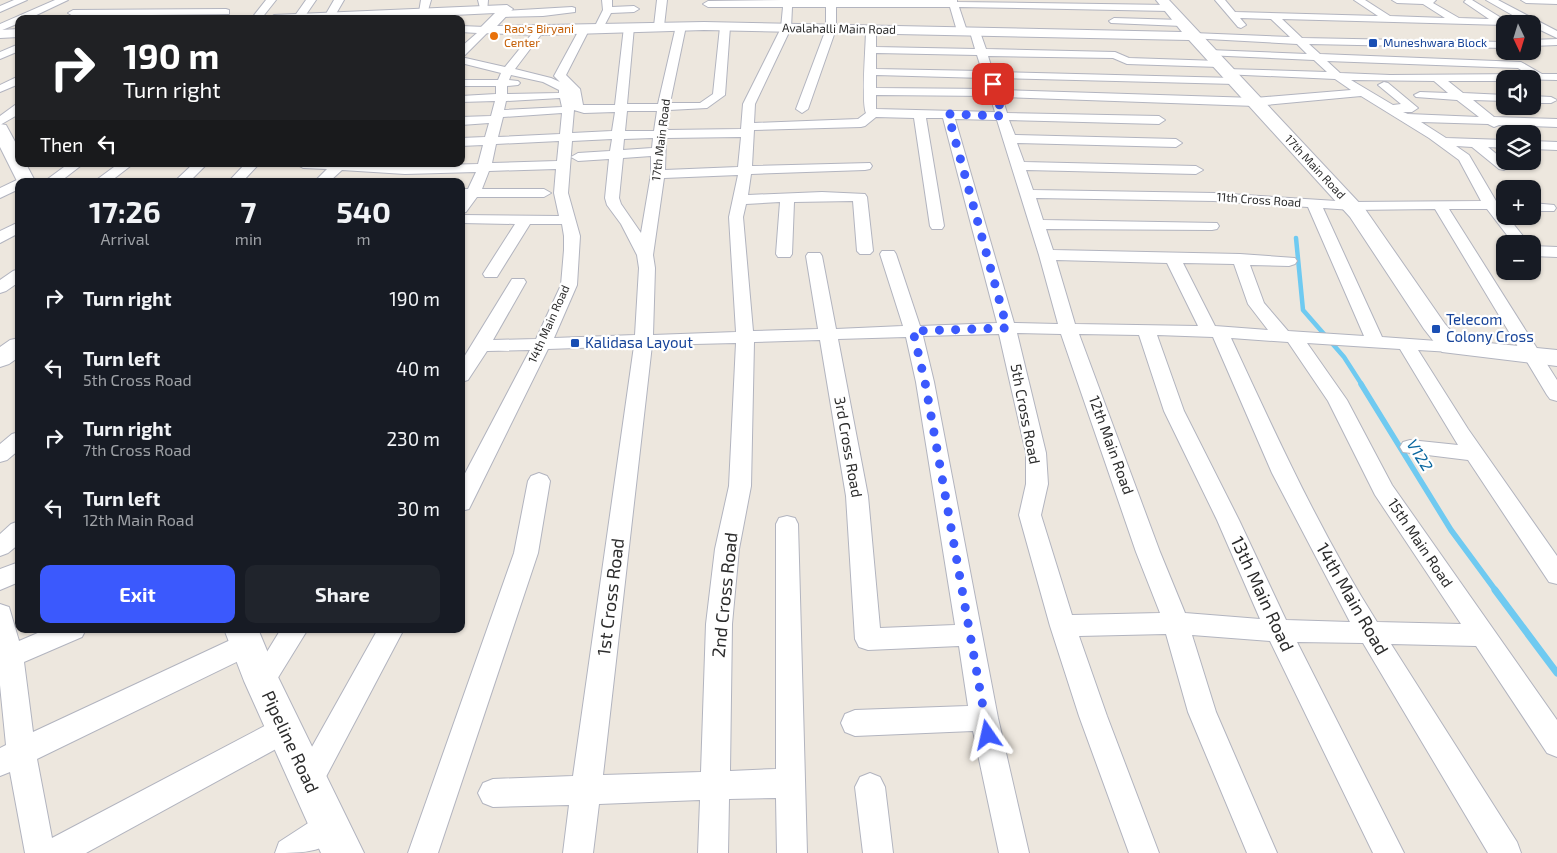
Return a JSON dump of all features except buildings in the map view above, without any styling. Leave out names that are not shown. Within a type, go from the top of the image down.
[{"type":"street","points":[[0,9],[22,0]]},
{"type":"street","points":[[28,15],[63,0]]},
{"type":"street","points":[[259,15],[272,0]]},
{"type":"street","points":[[300,15],[311,0]]},
{"type":"street","points":[[330,15],[338,0]]},
{"type":"street","points":[[370,13],[374,0]]},
{"type":"street","points":[[568,0],[567,8],[572,10],[579,30],[560,76],[561,79],[574,89],[577,107],[580,109],[703,106],[719,95],[725,27]]},
{"type":"street","points":[[659,26],[662,0]]},
{"type":"street","points":[[1042,0],[1058,10]]},
{"type":"street","points":[[1220,0],[1284,75]]},
{"type":"street","points":[[1359,0],[1387,18]]},
{"type":"street","points":[[1491,0],[1518,15]]},
{"type":"street","points":[[1526,0],[1557,2]]},
{"type":"street","points":[[1399,2],[1430,1],[1428,3],[1471,30],[1496,27]]},
{"type":"street","points":[[134,15],[155,2]]},
{"type":"street","points":[[706,12],[744,12],[788,2],[952,2],[1058,10],[1166,4]]},
{"type":"street","points":[[786,28],[788,2]]},
{"type":"street","points":[[802,109],[831,29],[831,2]]},
{"type":"street","name":"12th Main Road","points":[[952,2],[957,17],[982,52],[1047,255],[1068,329],[1103,422],[1148,552],[1176,623],[1202,712],[1262,853]]},
{"type":"street","points":[[1378,2],[1405,19]]},
{"type":"street","points":[[1469,2],[1496,21]]},
{"type":"street","points":[[94,3],[70,14],[226,12]]},
{"type":"street","name":"17th Main Road","points":[[1166,4],[1192,36],[1352,206],[1451,347]]},
{"type":"street","points":[[350,15],[385,13],[425,6],[446,15],[484,5],[505,11],[556,18]]},
{"type":"street","points":[[1335,9],[1348,17]]},
{"type":"street","points":[[465,49],[505,11],[544,13],[572,10]]},
{"type":"street","name":"Avalahalli Main Road","points":[[485,30],[538,32],[579,30],[604,14],[632,18],[659,26],[682,26],[706,12],[725,27],[744,12],[786,28],[1192,36]]},
{"type":"street","points":[[1233,15],[1276,12],[1320,17],[1457,21]]},
{"type":"street","points":[[1276,12],[1297,40],[1337,76],[1442,142],[1464,158],[1496,202]]},
{"type":"street","points":[[604,14],[632,18],[612,198],[614,205],[628,223],[645,255]]},
{"type":"street","points":[[1320,17],[1353,42]]},
{"type":"street","points":[[0,28],[15,21]]},
{"type":"street","points":[[1104,21],[1182,23]]},
{"type":"street","points":[[1541,26],[1557,25]]},
{"type":"street","name":"17th Main Road","points":[[645,255],[658,174],[658,152],[663,108],[682,26]]},
{"type":"street","points":[[1541,27],[1557,35]]},
{"type":"street","name":"2nd Cross Road","points":[[713,853],[719,624],[727,549],[740,486],[745,338],[736,217],[745,171],[749,104],[786,28]]},
{"type":"street","points":[[465,29],[485,30]]},
{"type":"street","points":[[871,30],[870,110],[876,113],[1159,120]]},
{"type":"street","points":[[467,193],[484,168],[506,74],[538,32]]},
{"type":"street","points":[[0,34],[15,33]]},
{"type":"street","points":[[1478,35],[1528,70]]},
{"type":"street","points":[[1192,36],[1496,45]]},
{"type":"street","points":[[1541,43],[1557,42]]},
{"type":"street","points":[[1114,55],[1112,48],[1129,49]]},
{"type":"street","points":[[0,56],[15,49]]},
{"type":"street","points":[[870,50],[1114,55],[1127,61],[1219,64],[1284,75],[1496,77]]},
{"type":"street","points":[[1187,51],[1219,64]]},
{"type":"street","points":[[870,72],[990,74],[1219,64],[1267,55],[1521,65]]},
{"type":"street","name":"14th Main Road","points":[[465,61],[547,80],[564,88],[568,109],[562,197],[569,220],[572,250],[568,285],[542,344],[465,495]]},
{"type":"street","points":[[465,82],[506,74],[540,82]]},
{"type":"street","points":[[1541,77],[1557,77]]},
{"type":"street","points":[[1437,78],[1497,125]]},
{"type":"street","points":[[0,89],[15,81]]},
{"type":"street","points":[[1384,86],[1412,108],[1386,107]]},
{"type":"street","points":[[869,91],[996,93],[1255,102],[1362,92]]},
{"type":"street","points":[[1420,95],[1496,98]]},
{"type":"street","points":[[465,99],[556,96]]},
{"type":"street","points":[[1541,99],[1551,100]]},
{"type":"street","points":[[465,120],[558,110]]},
{"type":"street","points":[[0,121],[15,111]]},
{"type":"street","points":[[465,142],[661,135],[861,123],[876,113]]},
{"type":"street","points":[[919,114],[937,226]]},
{"type":"street","name":"5th Cross Road","points":[[948,114],[1007,328],[1036,454],[1037,484],[1030,515],[1063,626],[1093,716],[1144,853]]},
{"type":"street","points":[[1404,118],[1557,123]]},
{"type":"street","points":[[1010,139],[1176,143]]},
{"type":"street","points":[[1442,142],[1496,144]]},
{"type":"street","points":[[1475,143],[1496,160]]},
{"type":"street","points":[[6,145],[15,164]]},
{"type":"street","points":[[1541,145],[1557,146]]},
{"type":"street","points":[[578,157],[658,152]]},
{"type":"street","points":[[365,167],[405,170],[563,165]]},
{"type":"street","points":[[658,174],[865,166]]},
{"type":"street","points":[[1018,166],[1196,170]]},
{"type":"street","points":[[56,178],[72,167]]},
{"type":"street","points":[[106,178],[122,167]]},
{"type":"street","points":[[185,178],[197,167]]},
{"type":"street","points":[[239,178],[249,167]]},
{"type":"street","points":[[325,178],[337,167]]},
{"type":"street","points":[[0,194],[15,186]]},
{"type":"street","points":[[467,193],[544,193]]},
{"type":"street","name":"11th Cross Road","points":[[1028,194],[1214,198],[1352,206],[1496,205]]},
{"type":"street","points":[[784,254],[787,197]]},
{"type":"street","points":[[740,200],[787,197],[860,197],[865,251]]},
{"type":"street","points":[[1314,204],[1375,341]]},
{"type":"street","points":[[1440,205],[1557,395]]},
{"type":"street","points":[[1541,208],[1548,208]]},
{"type":"street","points":[[465,219],[569,220]]},
{"type":"street","points":[[491,274],[525,220]]},
{"type":"street","points":[[1037,224],[1212,226]]},
{"type":"street","points":[[0,238],[15,229]]},
{"type":"street","points":[[1541,251],[1557,252]]},
{"type":"street","points":[[888,254],[913,331],[925,382],[968,635],[1014,853]]},
{"type":"street","name":"1st Cross Road","points":[[578,853],[644,340],[647,268],[645,255]]},
{"type":"street","points":[[1047,255],[1289,261]]},
{"type":"street","name":"3rd Cross Road","points":[[814,256],[858,496],[868,639],[968,635]]},
{"type":"street","name":"14th Main Road","points":[[1172,257],[1214,332],[1283,473],[1352,603],[1506,853]]},
{"type":"street","name":"15th Main Road","points":[[1240,259],[1256,304],[1288,335],[1337,400],[1383,490],[1557,744]]},
{"type":"street","points":[[0,288],[15,277]]},
{"type":"street","points":[[465,370],[518,282]]},
{"type":"street","points":[[481,346],[829,336],[1007,328],[1288,335],[1451,347],[1557,358]]},
{"type":"street","name":"13th Main Road","points":[[1146,330],[1174,411],[1228,520],[1278,631],[1389,853]]},
{"type":"street","points":[[1405,344],[1475,454],[1557,574]]},
{"type":"street","points":[[1410,447],[1475,454]]},
{"type":"street","points":[[423,853],[526,553],[539,481]]},
{"type":"street","points":[[787,524],[792,853]]},
{"type":"street","points":[[0,547],[15,534]]},
{"type":"street","points":[[0,580],[15,573]]},
{"type":"street","points":[[0,614],[5,658],[11,756],[40,853]]},
{"type":"street","points":[[1063,626],[1176,623],[1278,631],[1369,631],[1483,635]]},
{"type":"street","points":[[5,658],[64,633]]},
{"type":"street","points":[[262,682],[293,633]]},
{"type":"street","points":[[309,780],[389,633]]},
{"type":"street","points":[[11,756],[245,636]]},
{"type":"street","name":"Pipeline Road","points":[[245,636],[262,682],[286,729],[336,840]]},
{"type":"street","points":[[855,724],[984,718]]},
{"type":"street","points":[[55,853],[286,729]]},
{"type":"street","points":[[493,794],[586,789],[791,783]]},
{"type":"street","points":[[870,788],[878,853]]},
{"type":"street","points":[[290,853],[336,840]]},
{"type":"waterway","name":"V122","points":[[1296,238],[1303,310],[1344,357],[1362,385]]},
{"type":"waterway","name":"V122","points":[[1361,384],[1451,530],[1496,591]]},
{"type":"waterway","name":"V122","points":[[1495,590],[1557,673]]},
{"type":"place","name":"Rao's Biryani Center","points":[[494,36]]},
{"type":"place","name":"Muneshwara Block","points":[[1373,43]]},
{"type":"place","name":"Telecom Colony Cross","points":[[1436,329]]},
{"type":"place","name":"Kalidasa Layout","points":[[575,343]]},
{"type":"route","points":[[988,735],[968,635],[925,382],[913,331],[1007,328],[948,114],[1003,116],[993,84]]}]
